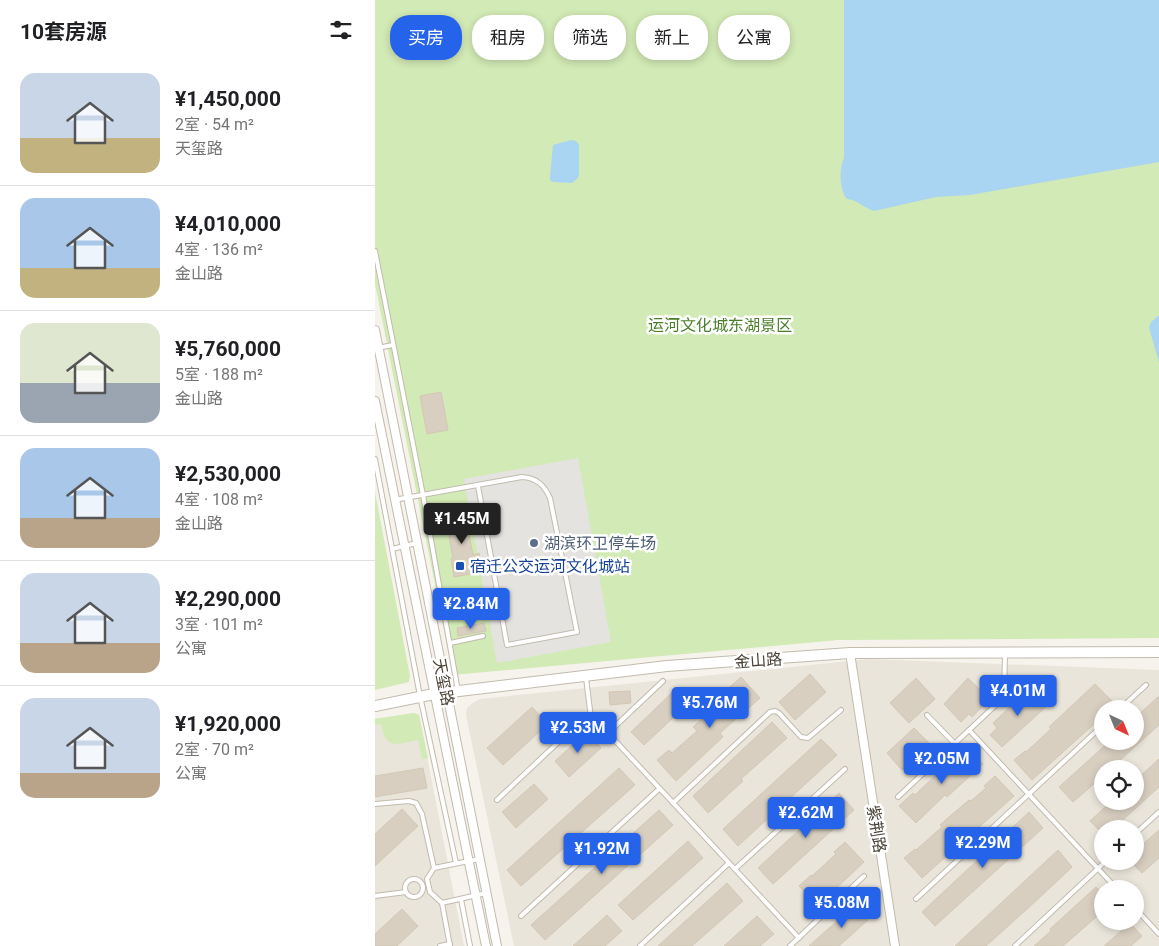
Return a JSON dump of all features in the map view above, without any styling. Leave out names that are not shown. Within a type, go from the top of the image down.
[{"type":"street","name":"天玺路","points":[[375,330],[377,348],[497,946]]},
{"type":"street","name":"天玺路","points":[[375,401],[486,946]]},
{"type":"street","name":"金山路","points":[[375,706],[446,692],[667,666],[850,653],[1159,653]]},
{"type":"street","name":"紫荆路","points":[[850,653],[895,946]]},
{"type":"lane","points":[[375,251],[423,495],[458,691]]},
{"type":"lane","points":[[377,348],[393,345]]},
{"type":"lane","points":[[375,460],[420,696],[456,863]]},
{"type":"lane","points":[[394,500],[522,477],[539,482],[550,498],[577,632],[507,645],[478,486]]},
{"type":"lane","points":[[392,549],[417,543]]},
{"type":"lane","points":[[449,642],[483,636]]},
{"type":"lane","points":[[898,797],[1004,695],[1005,652]]},
{"type":"lane","points":[[586,676],[591,718]]},
{"type":"lane","points":[[608,733],[663,681]]},
{"type":"lane","points":[[1130,700],[1146,685]]},
{"type":"lane","points":[[673,803],[770,712],[775,711],[779,713],[801,737],[808,738],[841,710]]},
{"type":"lane","points":[[927,715],[955,744]]},
{"type":"lane","points":[[497,800],[586,716],[594,718],[799,938]]},
{"type":"lane","points":[[969,730],[1094,864]]},
{"type":"lane","points":[[915,899],[1094,733]]},
{"type":"lane","points":[[735,869],[845,769]]},
{"type":"lane","points":[[521,916],[659,789]]},
{"type":"lane","points":[[375,804],[416,802],[422,814],[434,868]]},
{"type":"lane","points":[[1144,826],[1159,812]]},
{"type":"lane","points":[[440,946],[450,945],[442,903],[429,892],[426,886],[418,880],[412,879],[405,886],[406,892],[410,896],[416,897],[421,894],[426,886],[427,879],[434,868],[479,859]]},
{"type":"lane","points":[[640,946],[729,863]]},
{"type":"lane","points":[[1015,946],[1096,870]]},
{"type":"lane","points":[[1100,870],[1109,880]]},
{"type":"lane","points":[[790,946],[864,876]]},
{"type":"lane","points":[[375,901],[375,896],[406,892]]},
{"type":"lane","points":[[442,903],[486,894]]},
{"type":"lane","points":[[461,899],[471,946]]},
{"type":"lane","points":[[1144,918],[1159,934]]},
{"type":"shaded area","name":"湖滨环卫停车场","points":[[578,458],[611,642],[497,663],[464,479]]},
{"type":"shaded area","points":[[869,659],[1159,670],[1159,946],[514,946],[466,715],[467,708],[480,699]]},
{"type":"shaded area","points":[[414,713],[419,715],[464,946],[375,946],[375,719]]},
{"type":"green space","name":"运河文化城东湖景区","points":[[375,0],[1159,0],[1159,638],[838,640],[453,675],[375,284]]},
{"type":"green space","points":[[375,492],[410,676],[409,682],[375,690]]},
{"type":"green space","points":[[414,713],[419,715],[428,758],[422,759],[418,740],[393,744],[389,742],[383,733],[381,724],[375,725],[375,719]]},
{"type":"water","points":[[844,0],[1159,0],[1159,162],[970,195],[936,197],[874,211],[854,200],[847,199],[842,190],[841,179],[841,167],[844,158]]},
{"type":"water","points":[[571,140],[576,141],[579,145],[578,178],[572,183],[553,182],[550,180],[550,176],[553,145]]},
{"type":"water","points":[[1158,316],[1159,362],[1149,328],[1151,322]]},
{"type":"building","points":[[441,392],[448,430],[427,434],[420,396]]},
{"type":"building","points":[[464,509],[473,555],[479,553],[482,572],[454,577],[451,559],[453,558],[445,513]]},
{"type":"building","points":[[484,623],[486,631],[458,636],[457,628]]},
{"type":"building","points":[[810,674],[826,692],[795,720],[779,702]]},
{"type":"building","points":[[741,677],[760,698],[720,733],[723,737],[676,781],[657,760],[669,750],[672,753],[697,731],[693,727],[713,709],[710,705]]},
{"type":"building","points":[[916,678],[935,699],[909,723],[890,703]]},
{"type":"building","points":[[968,678],[987,697],[980,704],[982,707],[972,717],[969,714],[961,722],[944,704]]},
{"type":"building","points":[[1095,684],[1111,700],[1094,700],[1094,724],[1032,780],[1014,760],[1026,752],[1051,729],[1049,727]]},
{"type":"building","points":[[1031,687],[1048,705],[1002,747],[990,735],[997,728],[993,723]]},
{"type":"building","points":[[677,688],[690,702],[644,745],[631,732]]},
{"type":"building","points":[[630,691],[631,703],[610,705],[609,692]]},
{"type":"building","points":[[1159,696],[1159,725],[1144,738],[1144,710]]},
{"type":"building","points":[[532,707],[548,724],[503,765],[487,748]]},
{"type":"building","points":[[772,722],[787,738],[741,779],[743,781],[708,813],[693,796]]},
{"type":"building","points":[[914,728],[930,744],[926,747],[930,752],[910,771],[906,767],[902,770],[887,753]]},
{"type":"building","points":[[587,732],[601,748],[569,777],[555,761]]},
{"type":"building","points":[[821,739],[837,755],[738,846],[723,829]]},
{"type":"building","points":[[966,746],[983,764],[947,797],[945,795],[916,823],[899,806],[913,793],[915,795]]},
{"type":"building","points":[[1100,750],[1131,750],[1120,760],[1094,760],[1094,784],[1073,802],[1059,787]]},
{"type":"building","points":[[1159,759],[1159,787],[1144,801],[1144,773]]},
{"type":"building","points":[[423,768],[427,788],[375,797],[375,776]]},
{"type":"building","points":[[619,768],[635,785],[521,886],[507,870]]},
{"type":"building","points":[[995,776],[1014,796],[922,878],[904,858],[942,827],[940,825],[949,817],[986,788],[984,786]]},
{"type":"building","points":[[534,784],[548,799],[516,828],[502,812]]},
{"type":"building","points":[[839,793],[854,810],[773,884],[758,868]]},
{"type":"building","points":[[402,809],[418,826],[375,866],[375,834]]},
{"type":"building","points":[[659,810],[673,825],[545,940],[531,925]]},
{"type":"building","points":[[1102,810],[1134,810],[1123,820],[1094,820],[1094,825],[1090,821]]},
{"type":"building","points":[[1029,812],[1043,828],[935,926],[922,912]]},
{"type":"building","points":[[1159,830],[1159,858],[1142,873],[1139,870],[1144,870],[1144,843]]},
{"type":"building","points":[[688,841],[703,858],[633,920],[618,905]]},
{"type":"building","points":[[845,842],[864,862],[817,906],[799,886],[836,854],[834,852]]},
{"type":"building","points":[[1058,850],[1072,867],[1037,900],[986,946],[955,946]]},
{"type":"building","points":[[727,883],[743,901],[692,946],[658,946]]},
{"type":"building","points":[[1094,889],[1094,919],[1063,946],[1034,946],[1051,931],[1050,929]]},
{"type":"building","points":[[855,905],[868,920],[839,946],[809,946]]},
{"type":"building","points":[[402,909],[418,926],[397,946],[375,946],[375,934]]},
{"type":"building","points":[[607,915],[622,931],[605,946],[573,946]]},
{"type":"building","points":[[757,916],[774,934],[760,946],[724,946]]},
{"type":"building","points":[[1122,930],[1136,930],[1142,936],[1131,946],[1104,946]]},
{"type":"place","name":"湖滨环卫停车场","points":[[534,543]]},
{"type":"place","name":"宿迁公交运河文化城站","points":[[460,566]]}]
